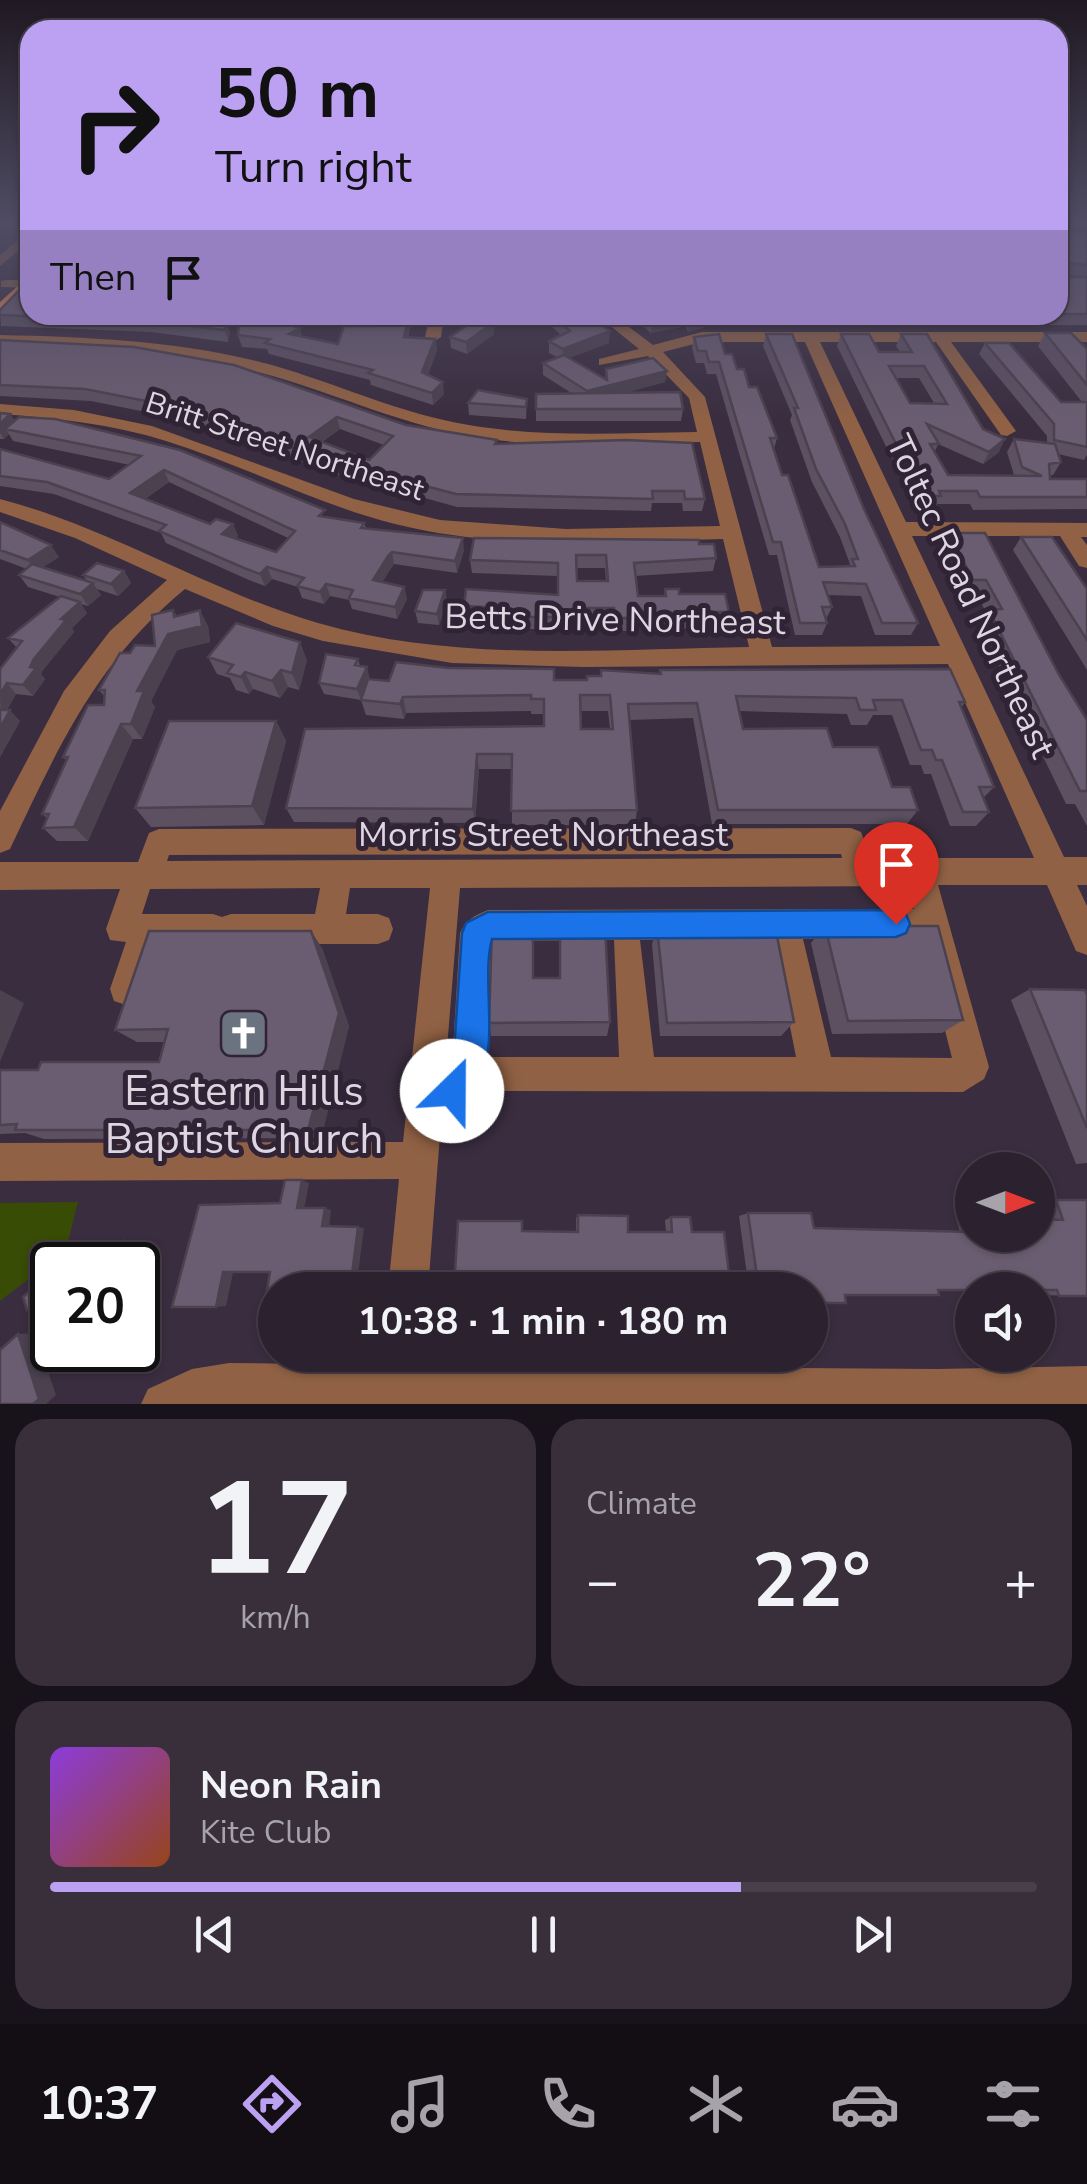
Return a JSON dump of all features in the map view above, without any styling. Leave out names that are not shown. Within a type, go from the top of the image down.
[{"type":"main road","points":[[0,310],[17,289]]},
{"type":"street","points":[[433,338],[435,325]]},
{"type":"street","points":[[618,325],[689,384],[709,436],[763,656]]},
{"type":"street","points":[[606,362],[702,337],[1086,339]]},
{"type":"street","name":"Toltec Road Northeast","points":[[811,338],[1087,940]]},
{"type":"street","points":[[941,338],[1006,431]]},
{"type":"street","points":[[0,340],[109,343],[198,354],[280,372],[440,424],[496,435],[709,436]]},
{"type":"street","name":"Britt Street Northeast","points":[[0,409],[89,418],[147,430],[375,512],[434,525],[535,532],[733,532]]},
{"type":"street","name":"Betts Drive Northeast","points":[[0,505],[92,537],[180,582],[321,632],[435,652],[549,658],[957,655]]},
{"type":"street","points":[[899,529],[1077,530],[1087,560]]},
{"type":"street","points":[[0,840],[80,682],[134,618],[180,582]]},
{"type":"street","points":[[126,988],[145,874],[159,842],[851,842],[860,870]]},
{"type":"street","points":[[469,1074],[964,1075],[972,1067],[919,870]]},
{"type":"street","name":"Morris Street Northeast","points":[[0,876],[1087,871]]},
{"type":"street","points":[[410,1272],[446,872]]},
{"type":"street","points":[[328,929],[338,873]]},
{"type":"street","points":[[426,1092],[452,1091],[469,1074],[476,933],[488,926],[934,924]]},
{"type":"street","points":[[134,929],[378,928]]},
{"type":"street","points":[[790,945],[817,1075]]},
{"type":"street","points":[[627,946],[638,1075]]},
{"type":"street","points":[[438,955],[475,956]]},
{"type":"street","points":[[0,1162],[420,1160]]},
{"type":"street","points":[[164,1404],[192,1391],[228,1384],[400,1382],[939,1398],[1087,1388]]},
{"type":"green space","points":[[78,1202],[68,1242],[30,1242],[30,1278],[0,1301],[0,1203]]},
{"type":"building","points":[[20,289],[20,316],[0,315],[0,310]]},
{"type":"building","points":[[1068,289],[1087,289],[1087,314],[1068,314]]},
{"type":"building","points":[[181,325],[226,325],[225,330]]},
{"type":"building","points":[[239,325],[292,325],[300,328],[289,334],[338,344],[344,326],[407,325],[404,337],[435,339],[422,372],[443,382],[432,393],[368,373],[373,370],[265,343],[270,339],[238,335]]},
{"type":"building","points":[[490,325],[466,342],[450,337],[466,326]]},
{"type":"building","points":[[563,325],[602,325],[610,331],[563,349],[549,341],[570,331]]},
{"type":"building","points":[[1045,333],[1071,333],[1087,349],[1087,385]]},
{"type":"building","points":[[719,334],[725,354],[732,354],[737,369],[744,369],[749,387],[757,387],[777,438],[770,438],[782,475],[788,475],[819,567],[855,566],[852,559],[858,559],[845,524],[816,469],[794,408],[798,408],[766,334],[792,334],[864,509],[918,623],[882,623],[866,584],[823,582],[832,607],[822,607],[827,623],[800,623],[781,542],[773,542],[719,362],[709,362],[706,351],[698,351],[694,337]]},
{"type":"building","points":[[841,334],[869,334],[879,352],[912,352],[901,334],[927,334],[983,429],[1005,439],[989,452],[927,424],[939,444],[930,444],[948,475],[1042,476],[1022,467],[1014,439],[1055,444],[1061,462],[1049,464],[1050,479],[1087,479],[1087,497],[980,497],[977,491],[939,491],[941,496],[922,496]],"holes":[[[889,366],[924,366],[947,404],[910,403]]]},
{"type":"building","points":[[0,340],[134,347],[234,365],[406,425],[497,440],[495,444],[626,440],[692,443],[705,499],[685,499],[684,491],[652,491],[653,499],[456,494],[387,476],[383,480],[176,407],[85,389],[0,385]],"holes":[[[337,417],[393,436],[369,460],[309,437]]]},
{"type":"building","points":[[985,343],[1009,343],[1061,402],[1087,402],[1087,447],[1054,440],[1054,424]]},
{"type":"building","points":[[564,355],[607,380],[606,369],[653,358],[667,371],[587,391],[543,363]]},
{"type":"building","points":[[478,390],[527,399],[526,407],[468,403]]},
{"type":"building","points":[[680,392],[683,409],[536,409],[536,394]]},
{"type":"building","points":[[19,417],[55,419],[180,450],[325,510],[319,516],[364,523],[361,528],[463,538],[455,561],[392,552],[388,556],[373,580],[404,587],[395,607],[349,598],[353,590],[326,584],[320,592],[297,586],[304,578],[267,567],[260,574],[159,531],[166,525],[47,482],[0,476],[0,449],[109,479],[141,456],[5,429]],"holes":[[[164,470],[295,531],[276,552],[222,534],[233,524],[216,519],[210,524],[130,493]]]},
{"type":"building","points":[[0,522],[51,545],[28,560],[0,550]]},
{"type":"building","points":[[949,533],[985,533],[1087,720],[1087,791],[1080,791],[989,610],[1002,609],[986,580],[973,580]]},
{"type":"building","points":[[1021,537],[1052,537],[1087,589],[1087,640]]},
{"type":"building","points":[[474,538],[699,540],[699,544],[714,544],[716,558],[634,563],[638,596],[666,596],[665,589],[679,589],[679,594],[725,594],[729,612],[715,612],[716,618],[640,613],[640,618],[615,618],[614,608],[581,608],[582,617],[483,617],[484,607],[464,606],[466,589],[558,595],[558,563],[470,560]],"holes":[[[576,555],[606,555],[608,581],[577,581]]]},
{"type":"building","points":[[97,563],[124,571],[111,584],[83,575]]},
{"type":"building","points":[[32,564],[93,583],[80,594],[19,575]]},
{"type":"building","points":[[423,590],[445,590],[437,614],[415,611]]},
{"type":"building","points":[[61,596],[80,602],[61,619],[66,620],[34,659],[30,667],[36,668],[23,685],[7,683],[0,694],[0,669],[22,641],[8,638]]},
{"type":"building","points":[[173,610],[174,617],[200,610],[202,626],[168,634],[137,691],[144,691],[131,724],[121,724],[74,827],[43,828],[49,814],[42,814],[88,705],[104,705],[105,690],[99,690],[120,653],[130,653],[135,645],[155,646],[152,615]]},
{"type":"building","points":[[236,623],[300,642],[292,673],[281,670],[272,681],[245,672],[241,677],[227,673],[233,665],[208,657]]},
{"type":"building","points":[[326,654],[358,659],[355,665],[367,667],[357,689],[319,683]]},
{"type":"building","points":[[396,662],[448,668],[554,669],[554,680],[587,680],[587,676],[601,676],[601,670],[661,674],[660,670],[950,669],[965,702],[959,702],[994,787],[979,787],[989,812],[963,812],[942,760],[936,760],[932,750],[921,750],[902,700],[873,700],[876,710],[860,710],[856,698],[736,696],[743,729],[827,728],[833,747],[878,747],[892,787],[910,787],[918,810],[718,810],[697,703],[628,704],[637,810],[511,811],[512,754],[477,754],[473,809],[286,808],[305,729],[544,726],[544,699],[531,699],[531,695],[403,697],[400,704],[361,700],[368,679],[389,681]],"holes":[[[580,695],[610,695],[613,729],[581,729]]]},
{"type":"building","points":[[0,710],[10,710],[0,728]]},
{"type":"building","points":[[169,721],[276,721],[252,806],[135,808]]},
{"type":"building","points":[[775,926],[794,1022],[667,1023],[657,927]]},
{"type":"building","points":[[825,926],[938,926],[963,1020],[848,1021]]},
{"type":"building","points":[[605,927],[610,1022],[489,1023],[492,928],[533,928],[533,978],[560,978],[560,928]]},
{"type":"building","name":"Eastern Hills Baptist Church","points":[[149,931],[311,931],[339,1013],[308,1130],[15,1130],[17,1124],[0,1125],[0,1070],[38,1070],[41,1062],[159,1062],[168,1029],[115,1030]]},
{"type":"building","points":[[1030,989],[1085,990],[1087,1128]]},
{"type":"building","points":[[285,1180],[302,1180],[297,1208],[325,1208],[322,1226],[358,1227],[352,1272],[223,1272],[216,1307],[172,1307],[199,1205],[280,1203]]},
{"type":"building","points":[[1056,1200],[1087,1200],[1087,1296],[1059,1296],[1055,1272],[955,1272],[955,1290],[938,1290],[939,1295],[845,1295],[846,1303],[828,1303],[828,1272],[756,1272],[748,1213],[811,1213],[814,1228],[955,1232],[955,1252],[1055,1252],[1055,1220],[1063,1220]]},
{"type":"building","points":[[578,1215],[628,1216],[628,1232],[672,1232],[671,1217],[690,1217],[692,1232],[724,1232],[729,1272],[455,1272],[458,1221],[522,1221],[522,1231],[578,1232]]},
{"type":"building","points":[[30,1291],[27,1310],[23,1297]]},
{"type":"building","points":[[18,1334],[39,1399],[33,1404],[0,1404],[0,1350]]},
{"type":"place","name":"Eastern Hills Baptist Church","points":[[244,1034]]},
{"type":"route","points":[[452,1091],[469,1074],[476,933],[488,926],[896,924]]}]
